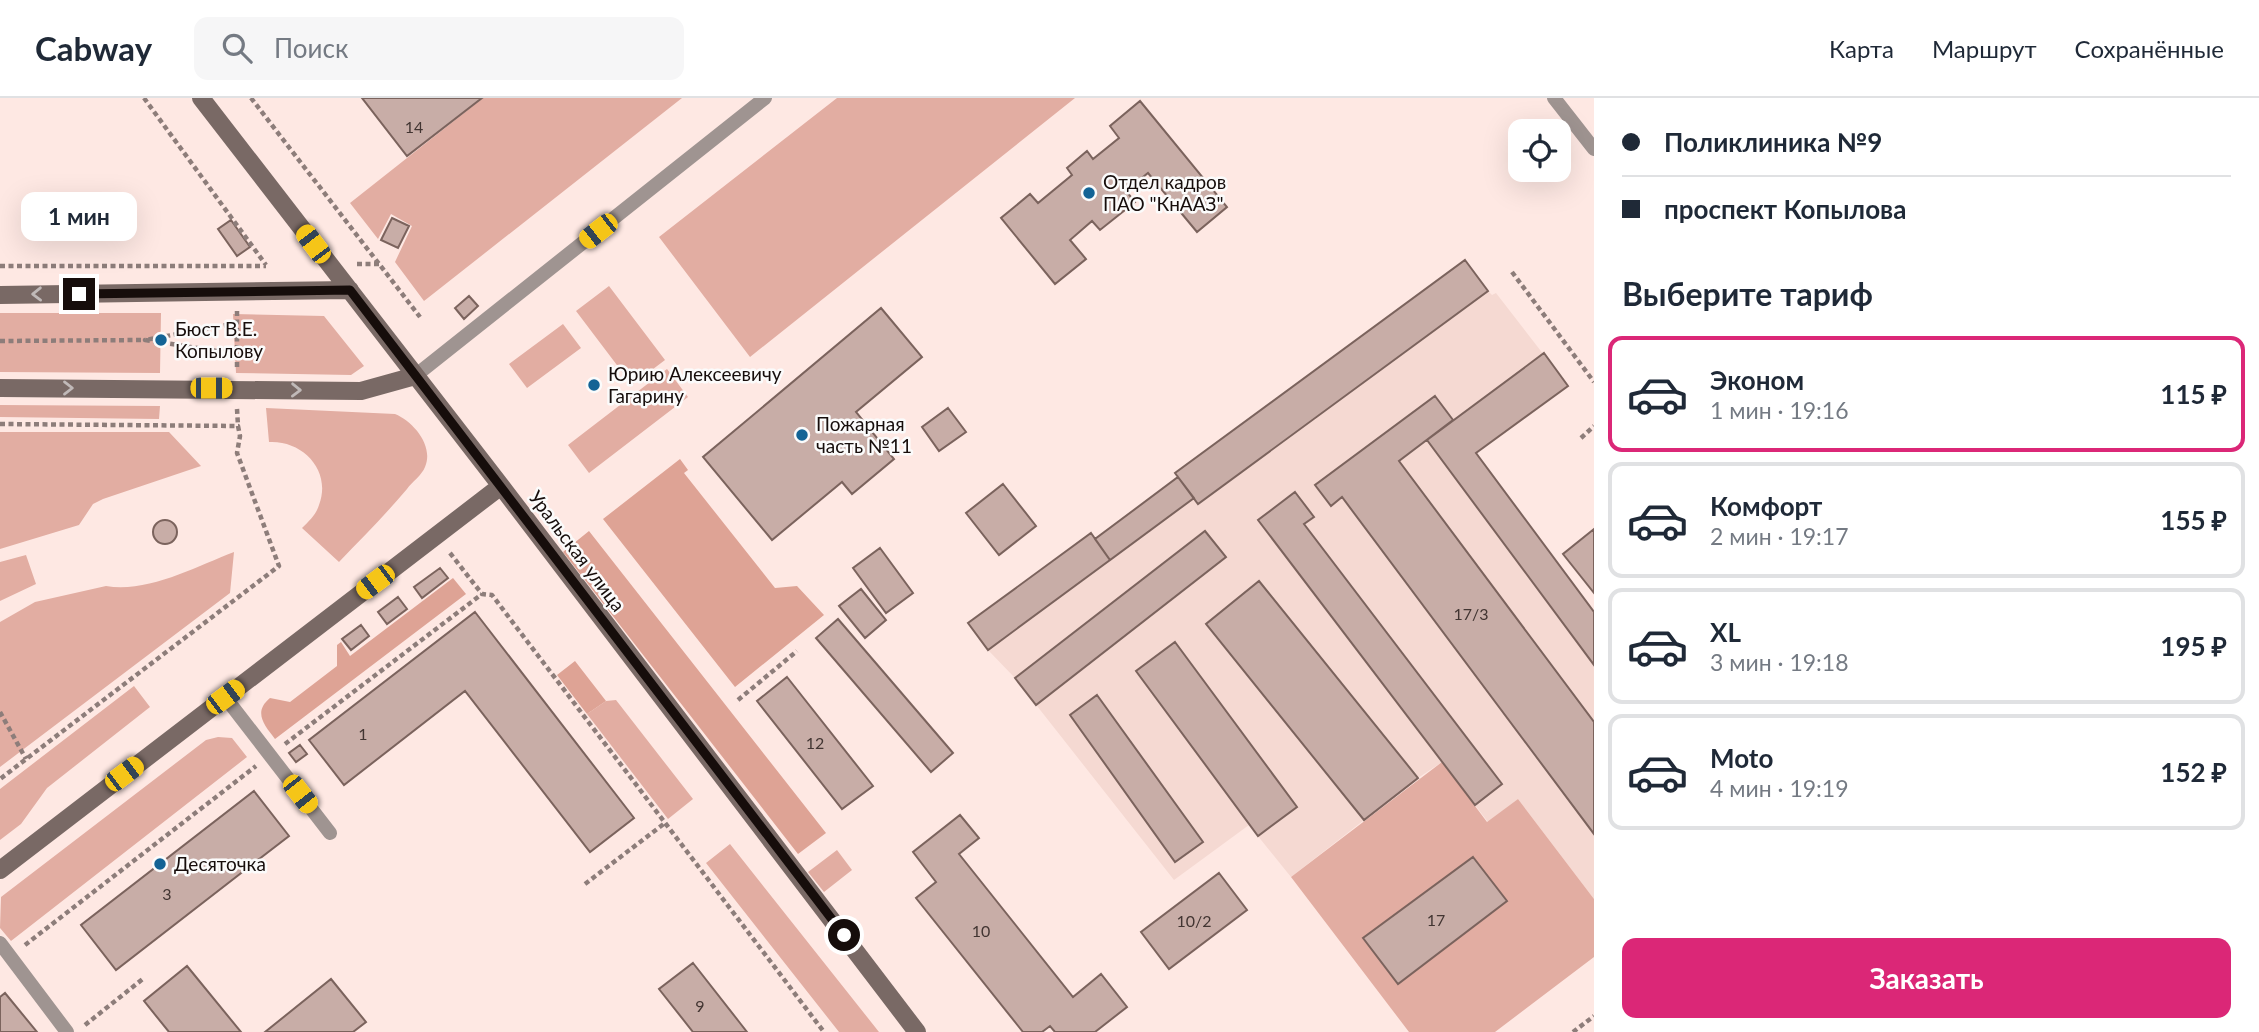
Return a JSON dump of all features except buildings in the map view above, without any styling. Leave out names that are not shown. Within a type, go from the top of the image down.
[{"type":"street","name":"Уральская улица","points":[[201,98],[917,1032]]},
{"type":"street","points":[[0,295],[350,290]]},
{"type":"street","points":[[0,388],[361,391],[415,376]]},
{"type":"street","points":[[0,870],[501,486]]},
{"type":"lane","points":[[415,376],[765,98]]},
{"type":"lane","points":[[1554,98],[1594,149]]},
{"type":"lane","points":[[225,697],[330,834]]},
{"type":"lane","points":[[0,943],[67,1032]]},
{"type":"path","points":[[0,266],[266,266],[144,98]]},
{"type":"path","points":[[251,98],[420,317]]},
{"type":"path","points":[[357,264],[380,264]]},
{"type":"path","points":[[1512,272],[1594,382]]},
{"type":"path","points":[[237,301],[237,380]]},
{"type":"path","points":[[145,340],[237,323]]},
{"type":"path","points":[[0,341],[145,340],[237,354]]},
{"type":"path","points":[[0,424],[238,426],[240,436],[237,453],[279,566],[0,779]]},
{"type":"path","points":[[1581,438],[1594,426]]},
{"type":"path","points":[[440,561],[450,552],[482,594]]},
{"type":"path","points":[[10,957],[482,594],[492,595],[824,1032]]},
{"type":"path","points":[[738,701],[797,651]]},
{"type":"path","points":[[0,712],[26,759]]},
{"type":"path","points":[[585,884],[666,823]]},
{"type":"path","points":[[76,1032],[144,978]]},
{"type":"path","points":[[1573,1032],[1594,1016]]},
{"type":"shaded area","points":[[483,98],[682,98],[424,301],[395,262],[412,226],[391,214],[378,239],[350,203]]},
{"type":"shaded area","points":[[837,98],[1075,98],[750,357],[659,237]]},
{"type":"shaded area","points":[[609,286],[665,360],[632,385],[576,311]]},
{"type":"shaded area","points":[[1488,291],[1492,295],[1496,293],[1568,386],[1476,453],[1594,612],[1594,899],[1518,799],[1488,822],[1442,762],[1291,877],[1249,825],[1174,880],[1015,678],[988,650],[968,623],[1091,533],[1095,538],[1178,477]]},
{"type":"shaded area","points":[[0,313],[161,313],[160,373],[0,372]]},
{"type":"shaded area","points":[[233,314],[324,316],[364,366],[351,375],[236,373]]},
{"type":"shaded area","points":[[563,324],[581,348],[527,388],[509,364]]},
{"type":"shaded area","points":[[667,369],[688,397],[589,473],[568,445]]},
{"type":"shaded area","points":[[0,405],[160,406],[159,419],[0,417]]},
{"type":"shaded area","points":[[266,408],[395,414],[409,423],[421,436],[427,451],[422,473],[339,562],[302,528],[319,505],[322,492],[318,470],[312,460],[293,446],[269,442]]},
{"type":"shaded area","points":[[0,432],[169,432],[201,466],[103,499],[93,504],[79,525],[0,549]]},
{"type":"shaded area","points":[[680,459],[688,470],[684,473],[775,588],[797,586],[824,615],[735,687],[603,519]]},
{"type":"shaded area","points":[[589,531],[826,833],[798,854],[563,552]]},
{"type":"shaded area","points":[[234,552],[230,593],[0,767],[0,622],[35,602],[106,586],[138,586],[155,582]]},
{"type":"shaded area","points":[[26,555],[36,584],[0,601],[0,562]]},
{"type":"shaded area","points":[[453,578],[466,594],[275,739],[264,724],[261,713],[270,698],[290,702],[337,666],[337,645],[341,642],[350,656]]},
{"type":"shaded area","points":[[575,661],[606,701],[587,714],[557,675]]},
{"type":"shaded area","points":[[134,686],[150,707],[47,788],[21,824],[0,840],[0,789]]},
{"type":"shaded area","points":[[616,700],[693,799],[668,819],[587,714],[606,701]]},
{"type":"shaded area","points":[[232,738],[247,757],[11,941],[0,928],[1,897],[206,740]]},
{"type":"shaded area","points":[[1442,762],[1487,822],[1518,799],[1594,899],[1594,957],[1495,1032],[1409,1032],[1291,877]]},
{"type":"shaded area","points":[[730,844],[879,1032],[839,1032],[706,863]]},
{"type":"shaded area","points":[[837,850],[852,870],[824,892],[808,872]]},
{"type":"place","name":"Отдел кадров ПАО \"КнААЗ\"","points":[[1089,193]]},
{"type":"place","name":"Бюст В.Е. Копылову","points":[[161,340]]},
{"type":"place","name":"Юрию Алексеевичу Гагарину","points":[[594,385]]},
{"type":"place","name":"Пожарная часть №11","points":[[802,435]]},
{"type":"place","name":"Десяточка","points":[[160,864]]},
{"type":"route","points":[[79,294],[350,290],[844,935]]}]
